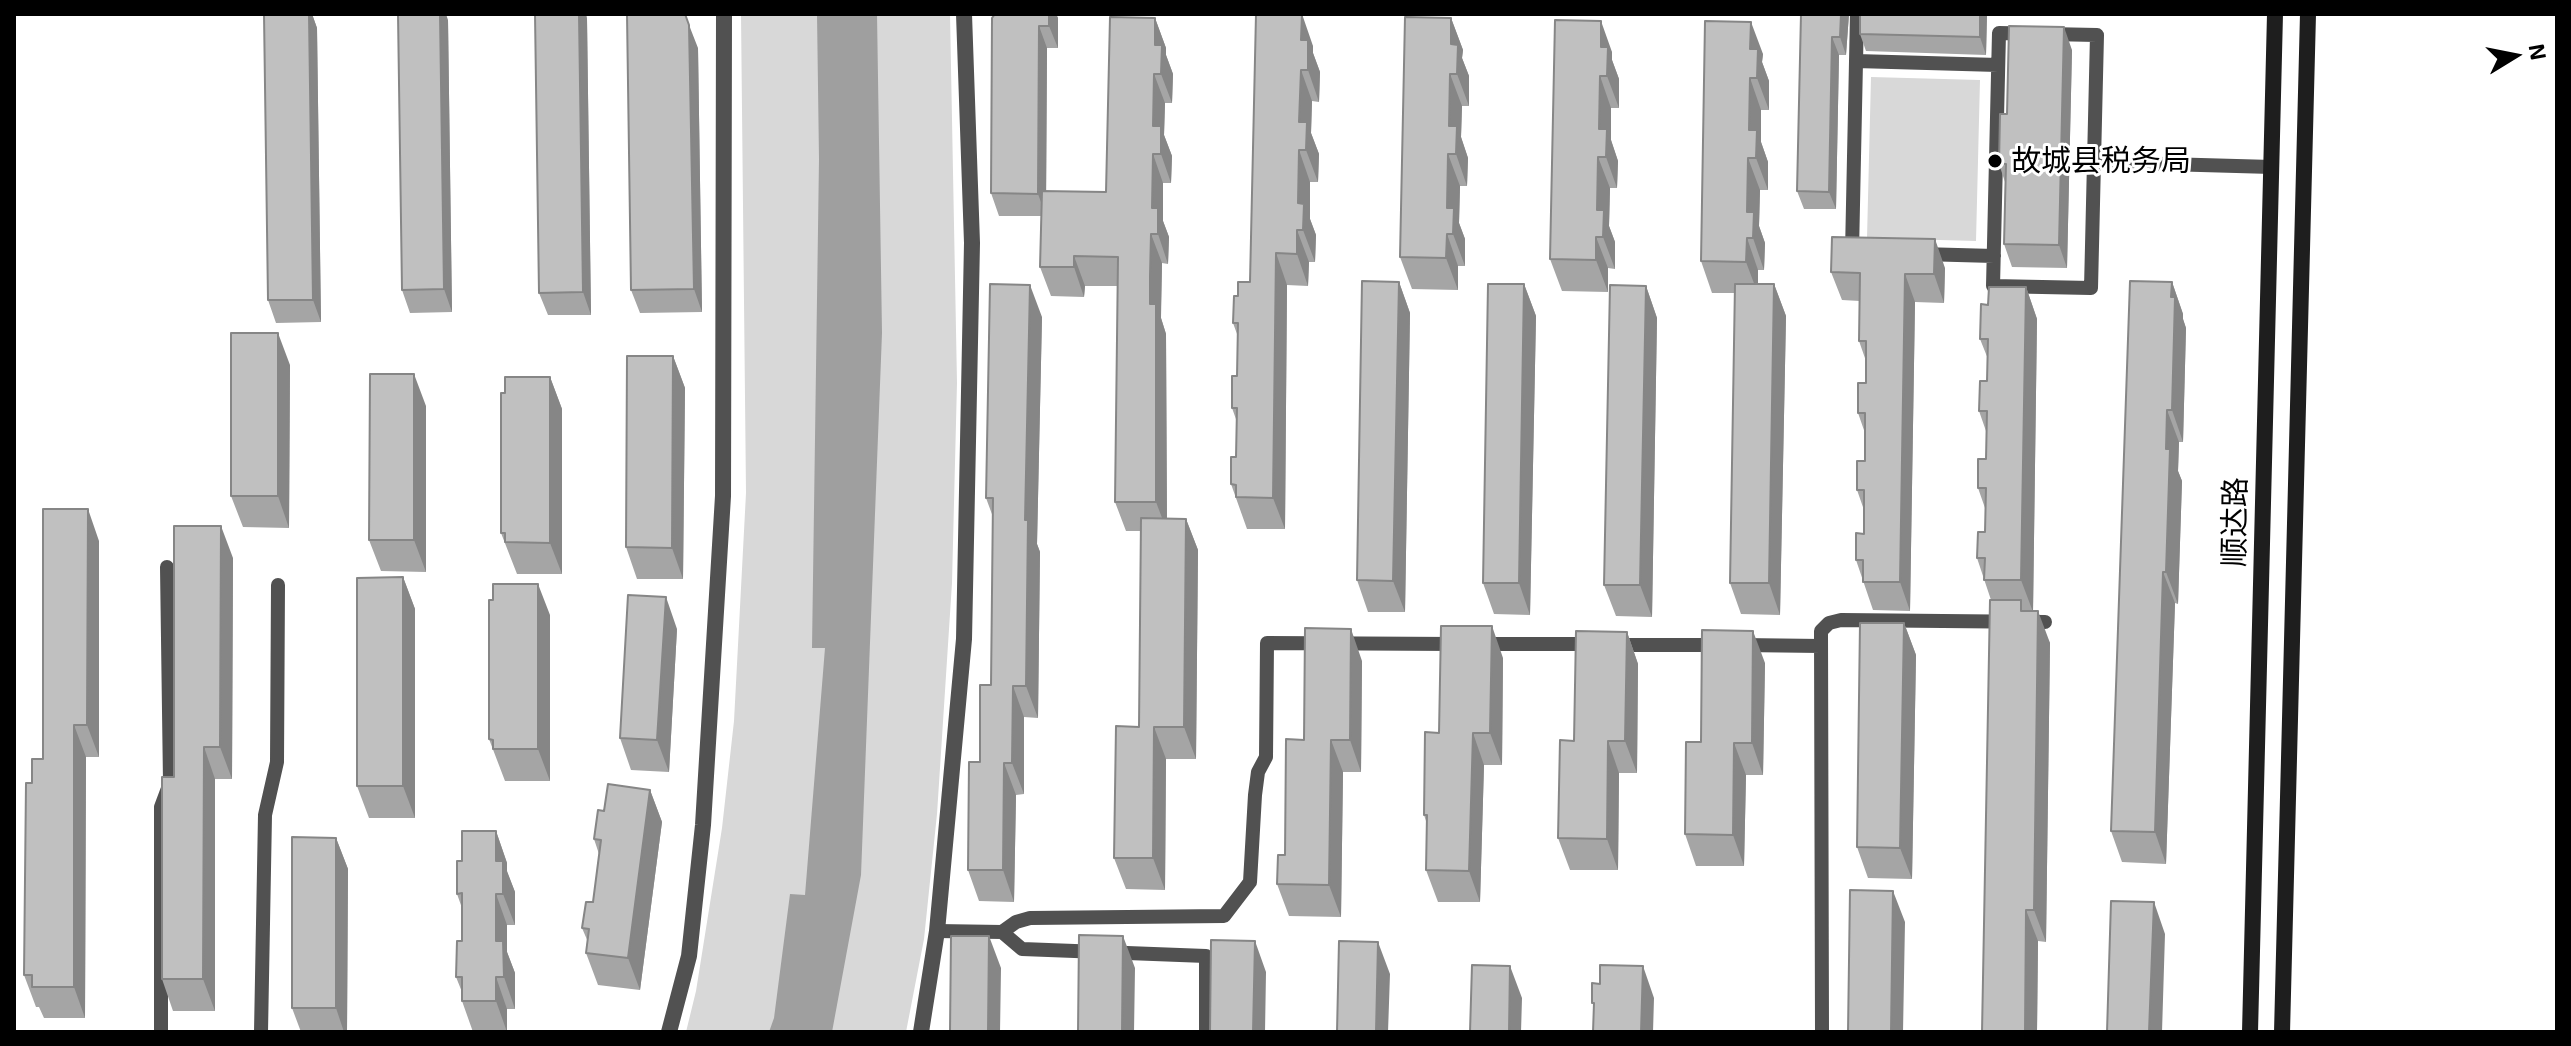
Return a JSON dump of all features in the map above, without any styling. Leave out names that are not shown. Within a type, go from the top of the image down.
[{"type":"main road","name":"顺达路","points":[[2250,1032],[2275,14]]},
{"type":"main road","name":"顺达路","points":[[2282,1032],[2308,14]]},
{"type":"street","points":[[669,1032],[689,956],[703,825],[722,511],[724,14]]},
{"type":"street","points":[[921,1032],[937,931],[964,639],[972,243],[964,14]]},
{"type":"lane","points":[[1857,14],[1851,252],[1867,253]]},
{"type":"lane","points":[[1999,33],[2097,35],[2094,162],[2091,288],[1993,286],[1999,33]]},
{"type":"lane","points":[[1856,61],[1998,65]]},
{"type":"lane","points":[[2094,162],[2272,167]]},
{"type":"lane","points":[[1899,253],[1994,256]]},
{"type":"lane","points":[[161,1032],[161,807],[170,783],[167,567]]},
{"type":"lane","points":[[261,1032],[265,815],[277,762],[278,585]]},
{"type":"lane","points":[[1822,1032],[1821,631],[1829,623],[1841,620],[2045,622]]},
{"type":"lane","points":[[1992,621],[1992,637]]},
{"type":"lane","points":[[937,931],[1002,932],[1016,922],[1030,918],[1224,916],[1250,882],[1255,795],[1258,772],[1266,757],[1267,643],[1821,646]]},
{"type":"lane","points":[[1002,932],[1022,949],[1206,956],[1206,1032]]},
{"type":"shaded area","points":[[741,14],[950,14],[957,383],[952,583],[937,814],[924,939],[906,1032],[686,1032],[696,991],[722,828],[734,721],[746,493]]},
{"type":"shaded area","points":[[817,14],[877,14],[882,333],[861,875],[832,1032],[769,1032],[774,1018],[790,894],[805,895],[825,648],[812,648],[819,159]]},
{"type":"shaded area","points":[[1871,77],[1980,80],[1976,241],[1867,238]]},
{"type":"building","points":[[264,14],[309,14],[313,300],[268,300]]},
{"type":"building","points":[[398,14],[440,14],[444,289],[402,290]]},
{"type":"building","points":[[535,14],[579,14],[583,292],[539,293]]},
{"type":"building","points":[[627,14],[685,14],[689,25],[694,289],[631,290]]},
{"type":"building","points":[[995,14],[1049,14],[1049,26],[1039,26],[1038,194],[991,193],[992,18]]},
{"type":"building","points":[[1256,14],[1302,14],[1301,40],[1308,40],[1308,70],[1301,70],[1299,122],[1307,122],[1306,150],[1299,150],[1298,203],[1304,204],[1303,230],[1297,230],[1297,254],[1276,253],[1273,498],[1236,497],[1236,485],[1231,484],[1231,457],[1236,457],[1237,408],[1232,408],[1232,376],[1237,376],[1238,323],[1233,323],[1234,296],[1238,296],[1238,282],[1250,282]]},
{"type":"building","points":[[1801,14],[1841,14],[1840,37],[1832,37],[1829,192],[1797,191]]},
{"type":"building","points":[[1860,14],[1980,14],[1980,37],[1860,34]]},
{"type":"building","points":[[1110,17],[1155,18],[1155,45],[1162,45],[1161,74],[1154,74],[1153,126],[1161,126],[1161,154],[1153,154],[1152,208],[1158,208],[1158,234],[1151,234],[1150,276],[1150,304],[1156,304],[1156,502],[1115,502],[1118,257],[1074,256],[1074,267],[1040,267],[1042,191],[1106,192]]},
{"type":"building","points":[[1405,17],[1451,18],[1451,44],[1458,45],[1457,74],[1450,74],[1449,126],[1457,126],[1456,154],[1448,154],[1447,208],[1454,208],[1453,234],[1447,234],[1446,258],[1400,257]]},
{"type":"building","points":[[1555,20],[1601,21],[1601,47],[1608,47],[1607,76],[1600,76],[1599,129],[1607,129],[1606,157],[1598,157],[1597,210],[1604,210],[1603,237],[1596,237],[1596,260],[1550,259]]},
{"type":"building","points":[[1705,21],[1751,22],[1750,49],[1758,49],[1757,78],[1750,78],[1749,130],[1757,130],[1756,158],[1748,158],[1747,212],[1754,212],[1753,238],[1747,238],[1746,262],[1701,261]]},
{"type":"building","points":[[2009,26],[2064,27],[2059,245],[2004,244],[2006,164],[1999,164],[2000,114],[2007,114]]},
{"type":"building","points":[[1832,237],[1935,239],[1934,274],[1905,274],[1900,582],[1863,582],[1863,560],[1856,560],[1856,533],[1864,534],[1864,490],[1857,490],[1857,461],[1865,461],[1865,413],[1858,413],[1858,383],[1866,383],[1866,341],[1859,341],[1860,273],[1831,272]]},
{"type":"building","points":[[1362,281],[1399,282],[1393,581],[1357,580]]},
{"type":"building","points":[[2130,281],[2172,282],[2171,297],[2175,297],[2172,410],[2167,410],[2166,449],[2170,449],[2155,832],[2111,831]]},
{"type":"building","points":[[990,284],[1030,285],[1025,520],[1028,520],[1026,686],[1013,686],[1012,763],[1004,763],[1003,870],[968,870],[969,762],[980,762],[980,685],[991,685],[993,498],[986,498]]},
{"type":"building","points":[[1488,284],[1524,284],[1519,583],[1483,583]]},
{"type":"building","points":[[1735,284],[1774,284],[1769,583],[1730,583]]},
{"type":"building","points":[[1610,285],[1646,286],[1640,585],[1604,585]]},
{"type":"building","points":[[1989,287],[2026,287],[2021,580],[1984,580],[1985,558],[1977,558],[1978,532],[1985,532],[1986,488],[1978,488],[1978,459],[1986,459],[1987,411],[1979,411],[1980,381],[1987,381],[1988,339],[1980,339],[1981,304],[1988,305]]},
{"type":"building","points":[[231,333],[278,333],[278,496],[231,496]]},
{"type":"building","points":[[627,356],[673,356],[672,548],[626,547]]},
{"type":"building","points":[[370,374],[414,374],[414,540],[369,540]]},
{"type":"building","points":[[505,377],[550,377],[550,543],[505,542],[505,533],[501,533],[501,393],[505,393]]},
{"type":"building","points":[[43,509],[88,509],[87,725],[74,725],[74,987],[32,987],[32,975],[24,975],[26,783],[32,783],[32,759],[43,759]]},
{"type":"building","points":[[1141,518],[1186,519],[1184,727],[1154,727],[1153,858],[1114,858],[1116,726],[1139,727]]},
{"type":"building","points":[[174,526],[221,526],[220,747],[204,747],[203,979],[162,979],[162,777],[174,777]]},
{"type":"building","points":[[403,577],[403,786],[357,786],[357,578]]},
{"type":"building","points":[[493,584],[538,584],[538,749],[493,749],[493,740],[489,739],[489,600],[493,600]]},
{"type":"building","points":[[628,595],[666,597],[657,740],[620,738]]},
{"type":"building","points":[[1990,600],[2021,600],[2021,611],[2038,611],[2034,910],[2026,910],[2025,1032],[1982,1032]]},
{"type":"building","points":[[1860,623],[1904,623],[1900,848],[1857,847]]},
{"type":"building","points":[[1441,626],[1492,626],[1490,733],[1473,733],[1469,871],[1426,870],[1425,732],[1439,733]]},
{"type":"building","points":[[1305,628],[1351,629],[1350,740],[1331,740],[1329,885],[1277,884],[1278,855],[1285,855],[1286,739],[1304,740]]},
{"type":"building","points":[[1702,630],[1753,631],[1752,743],[1734,743],[1733,835],[1685,834],[1686,742],[1701,742]]},
{"type":"building","points":[[1576,631],[1627,632],[1625,741],[1608,741],[1607,839],[1558,838],[1560,740],[1574,741]]},
{"type":"building","points":[[608,784],[650,790],[628,958],[586,953],[589,929],[582,928],[586,902],[593,902],[601,840],[594,839],[598,810],[604,811]]},
{"type":"building","points":[[462,831],[496,831],[496,861],[503,861],[503,894],[496,894],[496,941],[503,941],[504,977],[496,977],[496,1001],[462,1001],[462,977],[456,977],[457,941],[462,941],[462,893],[457,894],[457,861],[462,861]]},
{"type":"building","points":[[292,837],[336,838],[336,1008],[292,1008]]},
{"type":"building","points":[[1850,890],[1893,891],[1891,1032],[1848,1032]]},
{"type":"building","points":[[2111,901],[2154,902],[2149,1032],[2107,1032]]},
{"type":"building","points":[[1079,935],[1123,936],[1122,1032],[1078,1032]]},
{"type":"building","points":[[951,936],[989,936],[988,1032],[950,1032]]},
{"type":"building","points":[[1211,940],[1255,941],[1253,1032],[1210,1032]]},
{"type":"building","points":[[1339,941],[1378,942],[1376,1032],[1337,1032]]},
{"type":"building","points":[[1472,965],[1510,966],[1509,1032],[1470,1032]]},
{"type":"building","points":[[1600,965],[1643,966],[1641,1032],[1593,1032],[1592,983],[1600,984]]},
{"type":"place","name":"故城县税务局","points":[[1995,161]]}]
